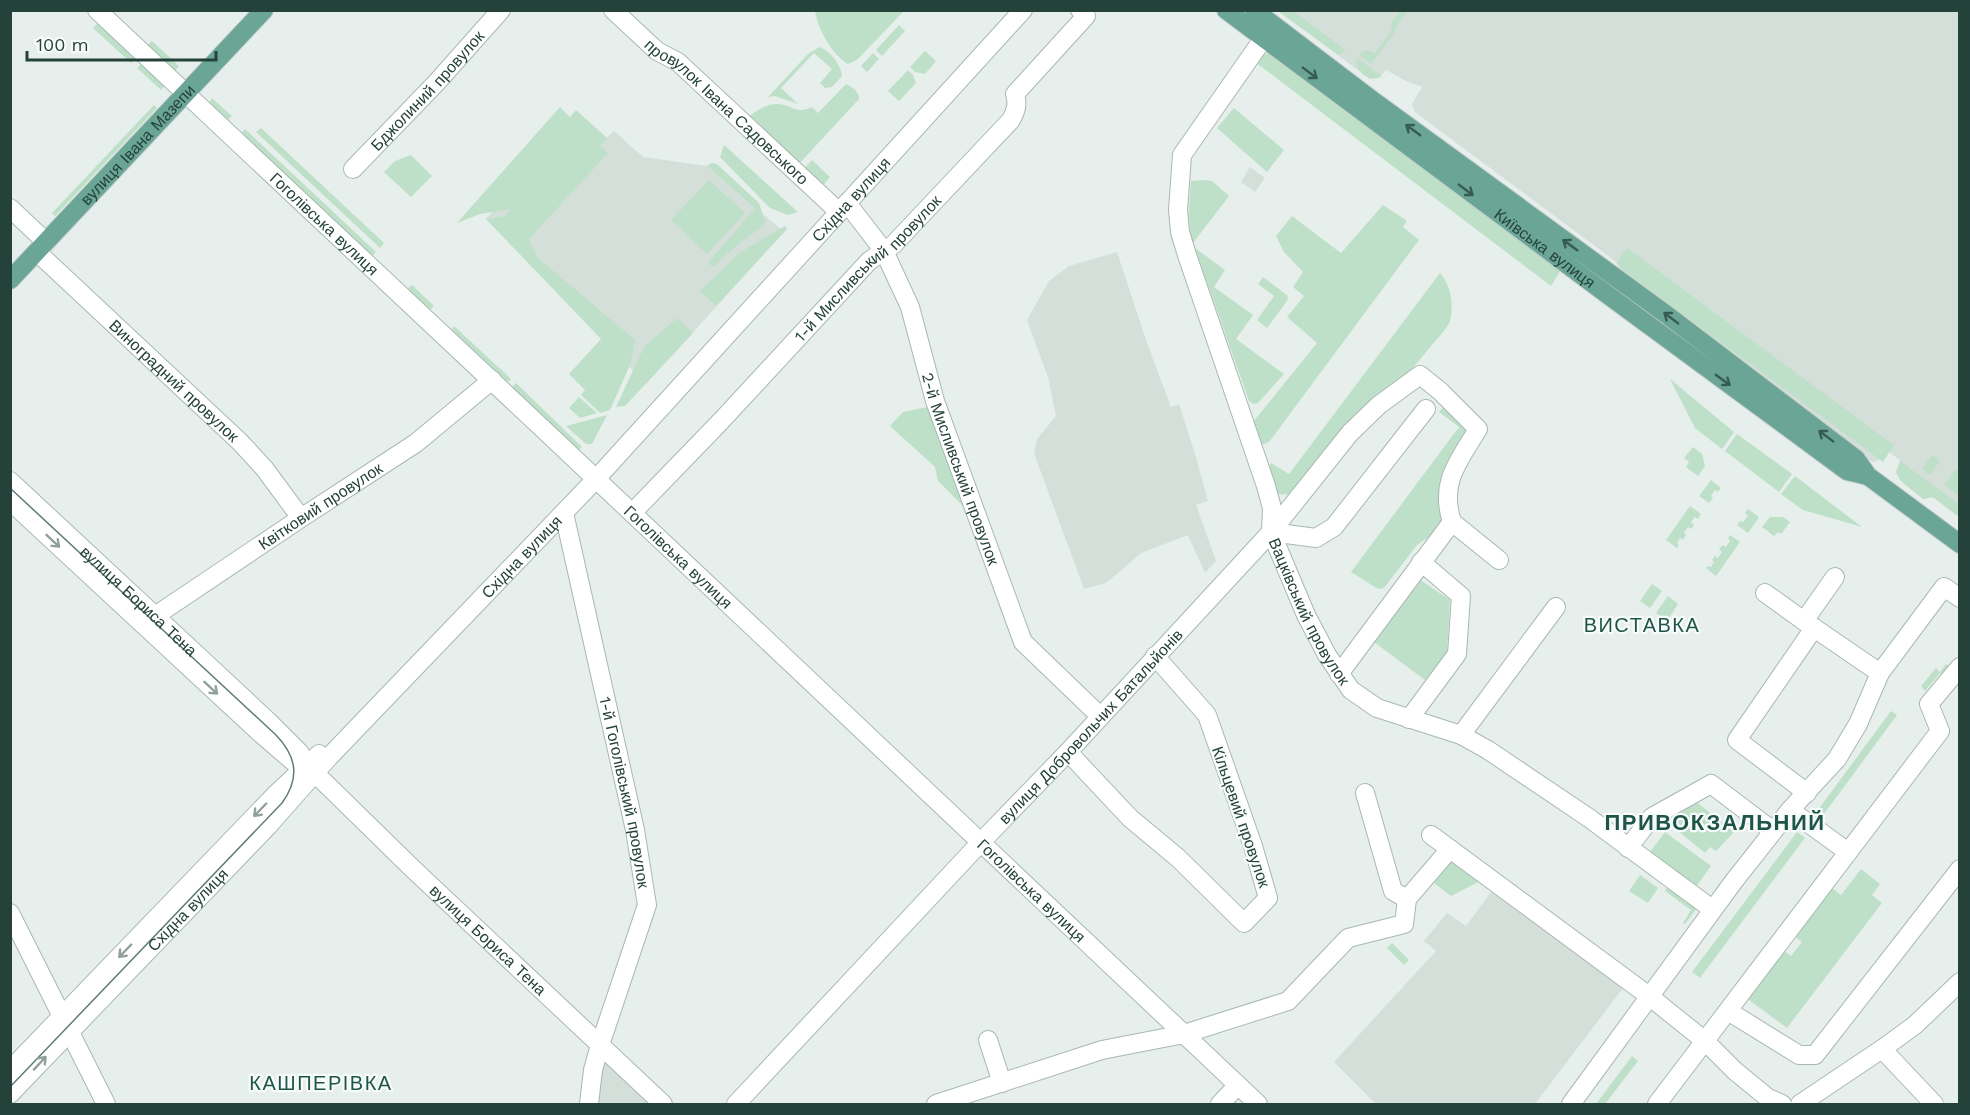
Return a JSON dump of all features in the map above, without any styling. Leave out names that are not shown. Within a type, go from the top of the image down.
[{"type":"main road","name":"вулиця Івана Мазепи","points":[[10,280],[187,95],[264,10]]},
{"type":"main road","name":"Київська вулиця","points":[[1226,10],[1847,471],[1868,476]]},
{"type":"main road","name":"Київська вулиця","points":[[1254,10],[1857,459],[1868,476],[1959,544]]},
{"type":"street","name":"Гоголівська вулиця","points":[[97,10],[1258,1104]]},
{"type":"street","name":"Бджолиний провулок","points":[[353,169],[437,82],[501,10]]},
{"type":"street","name":"провулок Івана Садовського","points":[[613,10],[657,51],[678,62],[840,207]]},
{"type":"street","name":"Східна вулиця","points":[[840,207],[1011,10]]},
{"type":"street","name":"Східна вулиця","points":[[309,768],[323,750],[592,476],[1023,10]]},
{"type":"street","name":"1-й Мисливський провулок","points":[[632,513],[721,421],[869,261],[893,245],[1011,120],[1017,108],[1015,94],[1083,13]]},
{"type":"street","name":"Вацківський провулок","points":[[1263,39],[1182,155],[1178,210],[1180,232],[1186,255],[1266,486],[1272,508],[1270,532],[1306,615],[1339,674],[1361,699],[1377,708],[1461,735],[1488,750],[1589,818],[1712,909]]},
{"type":"street","name":"2-й Мисливський провулок","points":[[840,207],[884,251],[910,307],[936,401],[1023,642],[1100,716]]},
{"type":"street","name":"Виноградний провулок","points":[[10,208],[41,247],[240,442],[264,468],[301,518]]},
{"type":"street","name":"вулиця Добровольчих Батальйонів","points":[[736,1104],[1068,752],[1270,532],[1350,433],[1379,405],[1420,375],[1440,391],[1478,429],[1450,476],[1447,486],[1448,512],[1452,522]]},
{"type":"street","name":"Квітковий провулок","points":[[149,620],[416,444],[492,380]]},
{"type":"street","points":[[1270,532],[1316,538],[1334,527],[1426,409]]},
{"type":"street","name":"Східна вулиця","points":[[10,1094],[65,1024],[276,793],[309,768],[564,513],[592,476]]},
{"type":"street","name":"вулиця Бориса Тена","points":[[10,481],[149,620]]},
{"type":"street","name":"вулиця Бориса Тена","points":[[10,501],[269,722],[309,768],[413,869],[663,1104]]},
{"type":"street","name":"1-й Гоголівський провулок","points":[[564,513],[632,819],[647,905],[600,1045],[593,1070],[589,1104]]},
{"type":"street","points":[[1339,674],[1452,522],[1498,560]]},
{"type":"street","points":[[1409,719],[1457,654],[1461,596],[1421,562]]},
{"type":"street","points":[[1807,793],[1737,740],[1835,578]]},
{"type":"street","points":[[1571,1104],[1712,909],[1790,810],[1849,743],[1880,673],[1944,586],[1959,598]]},
{"type":"street","points":[[1766,593],[1880,673]]},
{"type":"street","points":[[1461,735],[1556,607]]},
{"type":"street","name":"Кільцевий провулок","points":[[1068,752],[1130,818],[1178,858],[1244,923],[1268,898],[1253,846],[1207,716],[1155,656]]},
{"type":"street","points":[[1657,1104],[1940,731],[1929,704],[1959,667]]},
{"type":"street","points":[[1628,848],[1652,817],[1711,784],[1773,831]]},
{"type":"street","points":[[1365,793],[1393,891],[1407,899]]},
{"type":"street","points":[[1790,810],[1848,852]]},
{"type":"street","points":[[1431,835],[1649,996],[1706,1041],[1735,1071],[1768,1098],[1782,1104]]},
{"type":"street","points":[[936,1104],[1102,1050],[1184,1034],[1288,1001],[1348,938],[1404,924],[1407,899],[1449,849]]},
{"type":"street","points":[[1728,1011],[1799,1055],[1815,1056],[1959,869]]},
{"type":"street","points":[[10,913],[106,1104]]},
{"type":"street","points":[[1800,1104],[1915,1025],[1959,982]]},
{"type":"street","name":"Східна вулиця","points":[[10,1070],[65,1024]]},
{"type":"street","points":[[988,1040],[1002,1083]]},
{"type":"street","points":[[1882,1049],[1934,1104]]},
{"type":"street","points":[[1220,1104],[1238,1085]]},
{"type":"shaded area","points":[[1278,11],[1959,11],[1959,517],[1933,497],[1923,499],[1903,483],[1896,472],[1900,460],[1886,450],[1881,458],[1875,462],[1871,461],[1625,277],[1615,261],[1415,112],[1412,104],[1422,87],[1386,70],[1379,78],[1370,79]]},
{"type":"shaded area","points":[[581,116],[606,138],[614,131],[643,157],[707,166],[784,232],[646,384],[486,219]]},
{"type":"shaded area","points":[[1250,167],[1265,178],[1255,192],[1241,182]]},
{"type":"shaded area","points":[[1117,252],[1171,407],[1179,404],[1208,501],[1196,505],[1216,561],[1205,573],[1188,535],[1141,553],[1106,583],[1084,589],[1034,453],[1037,439],[1056,416],[1048,377],[1027,320],[1049,281],[1069,266]]},
{"type":"shaded area","points":[[1491,892],[1623,988],[1535,1104],[1376,1104],[1334,1062],[1436,951],[1424,941],[1447,913],[1466,926]]},
{"type":"shaded area","points":[[603,1060],[650,1104],[592,1104]]},
{"type":"green space","points":[[815,10],[904,11],[858,59],[848,64],[836,54],[826,40]]},
{"type":"green space","points":[[1278,11],[1293,11],[1346,50],[1339,55]]},
{"type":"green space","points":[[1400,11],[1408,11],[1371,64],[1359,54],[1366,50],[1375,53],[1391,32],[1392,22]]},
{"type":"green space","points":[[98,23],[136,58],[131,63],[93,28]]},
{"type":"green space","points":[[899,25],[905,31],[882,56],[876,50]]},
{"type":"green space","points":[[152,41],[179,66],[175,71],[147,45]]},
{"type":"green space","points":[[819,47],[831,55],[841,72],[842,76],[832,87],[825,88],[820,83],[832,69],[814,53],[781,88],[798,104],[775,96],[768,97],[808,54]]},
{"type":"green space","points":[[925,51],[936,61],[925,74],[915,72],[910,67]]},
{"type":"green space","points":[[873,53],[879,59],[867,72],[861,66]]},
{"type":"green space","points":[[1270,53],[1561,270],[1551,286],[1255,62],[1262,55]]},
{"type":"green space","points":[[1357,58],[1382,76],[1373,78],[1364,75],[1360,72]]},
{"type":"green space","points":[[142,63],[165,86],[161,90],[137,68]]},
{"type":"green space","points":[[908,70],[916,83],[899,101],[888,91]]},
{"type":"green space","points":[[846,84],[855,90],[859,99],[797,166],[747,118],[759,109],[774,104],[800,110],[812,107],[818,113]]},
{"type":"green space","points":[[212,98],[232,116],[227,121],[209,103]]},
{"type":"green space","points":[[154,105],[157,108],[55,216],[52,213]]},
{"type":"green space","points":[[560,107],[570,117],[576,110],[607,138],[600,146],[608,153],[529,239],[537,257],[635,340],[630,365],[610,410],[600,413],[581,395],[585,390],[569,374],[601,339],[486,219],[505,216],[511,209],[480,214],[457,223]]},
{"type":"green space","points":[[1234,108],[1284,150],[1267,172],[1217,128]]},
{"type":"green space","points":[[261,128],[384,243],[380,248],[256,132]]},
{"type":"green space","points":[[245,129],[376,252],[372,256],[241,134]]},
{"type":"green space","points":[[724,145],[798,212],[788,215],[770,208],[720,157]]},
{"type":"green space","points":[[411,155],[432,176],[411,197],[384,172],[395,161]]},
{"type":"green space","points":[[812,160],[830,177],[821,188],[802,171]]},
{"type":"green space","points":[[712,163],[717,164],[759,203],[765,222],[713,267],[708,263],[755,208],[707,166]]},
{"type":"green space","points":[[709,180],[745,213],[707,254],[671,220]]},
{"type":"green space","points":[[1191,181],[1212,181],[1229,196],[1193,243],[1189,220]]},
{"type":"green space","points":[[1383,205],[1407,221],[1403,227],[1419,240],[1269,442],[1261,445],[1253,422],[1317,343],[1287,317],[1304,296],[1293,287],[1303,272],[1284,252],[1276,236],[1292,216],[1341,253]]},
{"type":"green space","points":[[785,226],[787,229],[716,306],[700,291],[739,253]]},
{"type":"green space","points":[[1195,248],[1225,270],[1214,287],[1253,315],[1236,339],[1284,374],[1258,403],[1254,404],[1249,401]]},
{"type":"green space","points":[[1627,248],[1894,445],[1883,462],[1623,270],[1617,263]]},
{"type":"green space","points":[[1440,273],[1447,283],[1452,308],[1450,321],[1444,331],[1381,403],[1292,493],[1285,495],[1277,492],[1268,468],[1271,463],[1289,474]]},
{"type":"green space","points":[[1263,277],[1288,296],[1287,301],[1267,328],[1257,320],[1274,296],[1258,284]]},
{"type":"green space","points":[[412,285],[434,306],[430,310],[407,289]]},
{"type":"green space","points":[[677,318],[693,333],[625,406],[616,407],[644,347]]},
{"type":"green space","points":[[454,326],[511,379],[507,383],[451,330]]},
{"type":"green space","points":[[1670,379],[1734,432],[1722,449],[1695,428]]},
{"type":"green space","points":[[516,383],[582,447],[579,450],[512,387]]},
{"type":"green space","points":[[579,397],[597,413],[580,418],[569,408]]},
{"type":"green space","points":[[933,406],[968,504],[964,507],[938,481],[935,467],[890,426],[903,412]]},
{"type":"green space","points":[[1444,406],[1468,428],[1449,510],[1429,537],[1417,545],[1384,588],[1378,589],[1351,572],[1459,427],[1439,412]]},
{"type":"green space","points":[[607,415],[592,444],[586,444],[566,426]]},
{"type":"green space","points":[[1737,434],[1792,474],[1779,492],[1725,451]]},
{"type":"green space","points":[[1693,447],[1702,454],[1705,466],[1698,476],[1686,467],[1689,462],[1684,458]]},
{"type":"green space","points":[[1932,455],[1940,461],[1930,475],[1922,469]]},
{"type":"green space","points":[[1900,461],[1959,504],[1959,517],[1933,497],[1923,499],[1900,480],[1896,472]]},
{"type":"green space","points":[[1956,469],[1959,472],[1959,496],[1944,485]]},
{"type":"green space","points":[[1795,476],[1862,527],[1803,510],[1781,494]]},
{"type":"green space","points":[[1711,480],[1721,488],[1718,492],[1715,490],[1709,503],[1699,496]]},
{"type":"green space","points":[[1690,506],[1701,514],[1698,519],[1695,517],[1691,522],[1694,525],[1691,529],[1688,527],[1683,540],[1680,538],[1677,543],[1679,544],[1677,548],[1666,540]]},
{"type":"green space","points":[[1748,509],[1759,517],[1748,533],[1737,525],[1748,516],[1745,513]]},
{"type":"green space","points":[[1770,517],[1783,517],[1790,522],[1781,534],[1778,532],[1774,536],[1762,527]]},
{"type":"green space","points":[[1730,535],[1740,542],[1716,576],[1706,568],[1711,567],[1715,556],[1718,558],[1722,552],[1719,549],[1723,545],[1726,547],[1730,541],[1728,538]]},
{"type":"green space","points":[[1419,579],[1450,600],[1447,652],[1425,680],[1374,642]]},
{"type":"green space","points":[[1652,584],[1662,591],[1650,608],[1640,601]]},
{"type":"green space","points":[[1668,596],[1678,604],[1667,621],[1656,613]]},
{"type":"green space","points":[[1946,664],[1950,667],[1943,675],[1940,673],[1925,691],[1921,686],[1936,668],[1940,672]]},
{"type":"green space","points":[[1891,711],[1897,715],[1821,818],[1815,814]]},
{"type":"green space","points":[[1695,801],[1734,832],[1716,851],[1710,847],[1705,853],[1662,818]]},
{"type":"green space","points":[[1665,832],[1711,866],[1696,887],[1650,852]]},
{"type":"green space","points":[[1797,832],[1805,838],[1700,978],[1692,972]]},
{"type":"green space","points":[[1452,860],[1478,882],[1451,896],[1434,883]]},
{"type":"green space","points":[[1861,869],[1880,884],[1872,895],[1882,903],[1787,1028],[1745,997],[1782,949],[1791,956],[1802,942],[1792,934],[1829,886],[1841,895]]},
{"type":"green space","points":[[1640,875],[1658,888],[1648,903],[1629,891]]},
{"type":"green space","points":[[1667,887],[1697,908],[1685,924],[1683,923],[1691,910],[1665,891]]},
{"type":"green space","points":[[1392,943],[1409,960],[1404,965],[1387,948]]},
{"type":"green space","points":[[1632,1056],[1638,1061],[1605,1104],[1596,1104]]},
{"type":"tram line","points":[[10,488],[276,735],[288,751],[294,768],[292,785],[282,803],[10,1087]]},
{"type":"district","name":"ВИСТАВКА","points":[[1642,625]]},
{"type":"district","name":"ПРИВОКЗАЛЬНИЙ","points":[[1715,822]]},
{"type":"district","name":"КАШПЕРІВКА","points":[[321,1083]]}]
